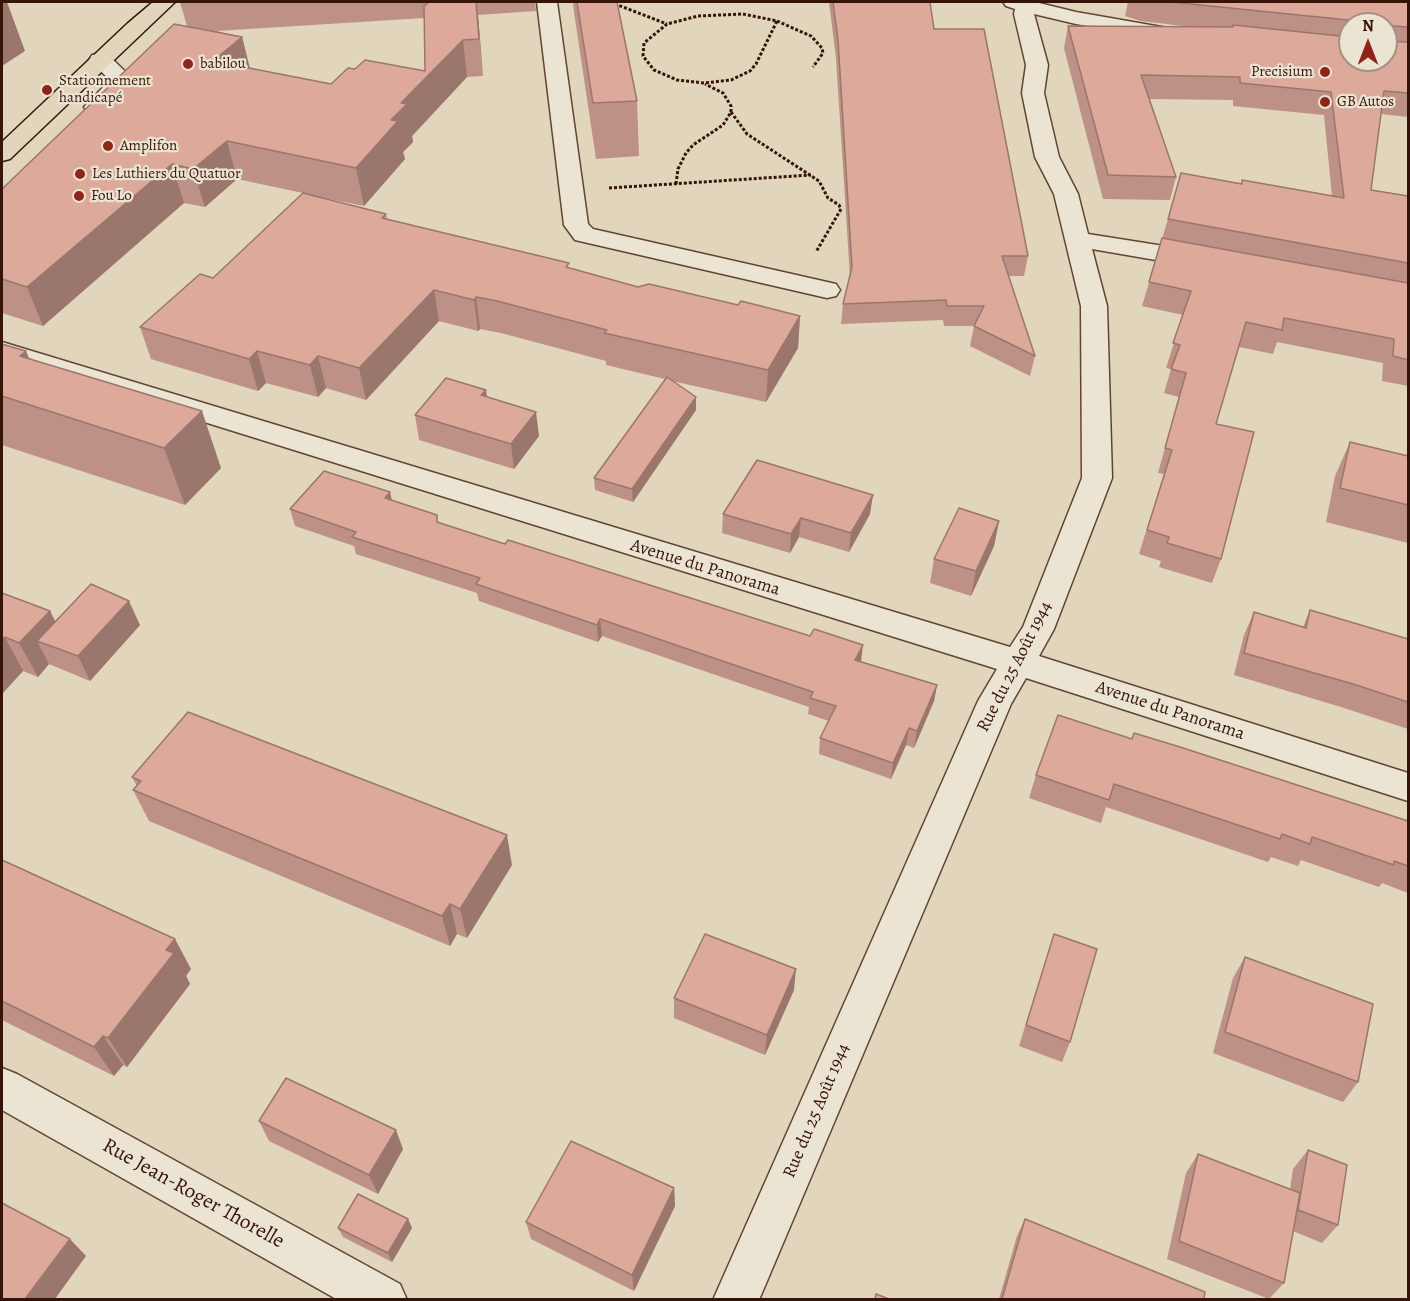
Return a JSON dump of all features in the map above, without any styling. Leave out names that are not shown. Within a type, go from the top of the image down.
[{"type":"main road","points":[[2,154],[100,60],[165,2]]},
{"type":"street","points":[[547,2],[576,225],[584,235],[827,291]]},
{"type":"street","points":[[1019,3],[1076,18],[1183,36]]},
{"type":"street","name":"Rue du 25 Août 1944","points":[[736,1299],[995,701],[1038,629],[1097,478],[1094,306],[1066,194],[1047,157],[1033,93],[1037,65],[1019,3]]},
{"type":"street","points":[[82,120],[123,80],[100,60]]},
{"type":"street","points":[[1079,241],[1101,242],[1227,265]]},
{"type":"street","name":"Avenue du Panorama","points":[[2,350],[1018,664],[1408,788]]},
{"type":"street","name":"Rue Jean-Roger Thorelle","points":[[2,1088],[384,1299]]},
{"type":"path","points":[[610,2],[667,24]]},
{"type":"path","points":[[777,21],[756,64],[750,71],[731,80],[704,83],[665,76],[648,63],[644,56],[644,43],[667,24],[698,16],[728,14],[757,16],[777,21],[803,31],[818,42],[823,53],[813,67]]},
{"type":"path","points":[[704,83],[723,93],[728,100],[731,112],[752,138],[819,181],[828,198],[841,209],[797,284]]},
{"type":"path","points":[[676,184],[678,169],[686,153],[693,145],[723,125],[731,112]]},
{"type":"path","points":[[572,191],[811,175]]},
{"type":"building","points":[[429,2],[476,2],[479,39],[463,40],[401,103],[407,104],[391,120],[398,121],[356,168],[227,141],[193,169],[172,164],[27,287],[2,279],[2,189],[174,24],[242,37],[213,61],[331,84],[348,68],[355,69],[365,60],[425,71],[424,6]]},
{"type":"building","points":[[577,2],[617,2],[637,101],[593,103]]},
{"type":"building","points":[[833,2],[930,2],[934,29],[984,29],[1028,256],[1002,256],[1035,356],[974,326],[984,306],[947,306],[946,300],[843,304],[852,267],[838,40]]},
{"type":"building","points":[[1171,2],[1408,2],[1408,27],[1398,26],[1398,12],[1338,12],[1338,19]]},
{"type":"building","points":[[1233,25],[1338,36],[1338,72],[1398,72],[1398,42],[1408,42],[1408,93],[1384,91],[1371,190],[1408,196],[1408,263],[1168,219],[1181,173],[1242,184],[1242,180],[1344,198],[1331,92],[1240,83],[1240,77],[1141,75],[1176,177],[1108,175],[1068,26],[1233,27]]},
{"type":"building","points":[[303,193],[386,214],[382,218],[569,263],[566,267],[638,287],[649,284],[738,305],[741,301],[800,316],[768,370],[604,333],[607,330],[497,301],[476,297],[474,300],[434,290],[359,368],[318,356],[310,365],[257,351],[249,359],[140,327],[200,274],[213,278]]},
{"type":"building","points":[[1162,238],[1408,283],[1408,360],[1393,356],[1394,339],[1284,318],[1282,330],[1246,322],[1216,424],[1254,432],[1221,559],[1167,543],[1169,537],[1147,530],[1172,450],[1165,448],[1186,373],[1171,369],[1180,345],[1173,343],[1191,291],[1149,282]]},
{"type":"building","points":[[2,344],[26,351],[20,356],[202,411],[164,448],[2,396]]},
{"type":"building","points":[[667,377],[696,397],[632,489],[594,478]]},
{"type":"building","points":[[446,378],[486,390],[481,395],[536,412],[511,444],[415,415]]},
{"type":"building","points":[[1350,442],[1408,456],[1408,505],[1340,488]]},
{"type":"building","points":[[757,460],[873,495],[851,533],[801,518],[791,534],[723,514]]},
{"type":"building","points":[[324,471],[390,492],[385,498],[437,515],[437,522],[505,544],[508,540],[810,636],[814,629],[863,645],[855,660],[937,685],[917,731],[909,728],[893,763],[820,738],[836,706],[810,698],[813,692],[600,619],[597,625],[476,584],[480,578],[352,537],[356,532],[290,509]]},
{"type":"building","points":[[959,508],[999,521],[976,571],[934,559]]},
{"type":"building","points":[[91,584],[129,601],[78,656],[37,641]]},
{"type":"building","points":[[2,593],[50,611],[19,643],[5,637],[2,641]]},
{"type":"building","points":[[1310,610],[1408,639],[1408,702],[1244,653],[1254,612],[1306,628]]},
{"type":"building","points":[[188,712],[507,835],[460,909],[450,904],[442,916],[133,790],[141,781],[132,777]]},
{"type":"building","points":[[1058,715],[1132,739],[1134,733],[1408,821],[1408,866],[1394,861],[1394,865],[1312,837],[1310,844],[1282,834],[1280,839],[1114,784],[1109,800],[1036,775]]},
{"type":"building","points":[[2,860],[175,939],[166,950],[174,953],[108,1038],[103,1036],[94,1047],[2,1001]]},
{"type":"building","points":[[705,934],[796,969],[767,1035],[674,998]]},
{"type":"building","points":[[1054,934],[1097,949],[1070,1042],[1026,1025]]},
{"type":"building","points":[[1245,957],[1373,1004],[1358,1082],[1225,1032]]},
{"type":"building","points":[[286,1078],[396,1130],[369,1175],[259,1121]]},
{"type":"building","points":[[571,1141],[674,1188],[632,1275],[526,1222]]},
{"type":"building","points":[[1308,1150],[1347,1165],[1338,1225],[1298,1210]]},
{"type":"building","points":[[1198,1154],[1300,1193],[1284,1283],[1179,1241]]},
{"type":"building","points":[[358,1194],[408,1219],[388,1253],[338,1228]]},
{"type":"building","points":[[2,1203],[70,1239],[25,1299],[2,1299]]},
{"type":"building","points":[[1025,1219],[1205,1292],[1204,1299],[1002,1299]]},
{"type":"building","points":[[876,1294],[889,1299],[875,1299]]},
{"type":"place","name":"babilou","points":[[188,64]]},
{"type":"place","name":"Precisium","points":[[1325,72]]},
{"type":"place","name":"Stationnement handicapé","points":[[47,90]]},
{"type":"place","name":"GB Autos","points":[[1325,102]]},
{"type":"place","name":"Amplifon","points":[[108,146]]},
{"type":"place","name":"Les Luthiers du Quatuor","points":[[80,174]]},
{"type":"place","name":"Fou Lo","points":[[79,196]]}]
